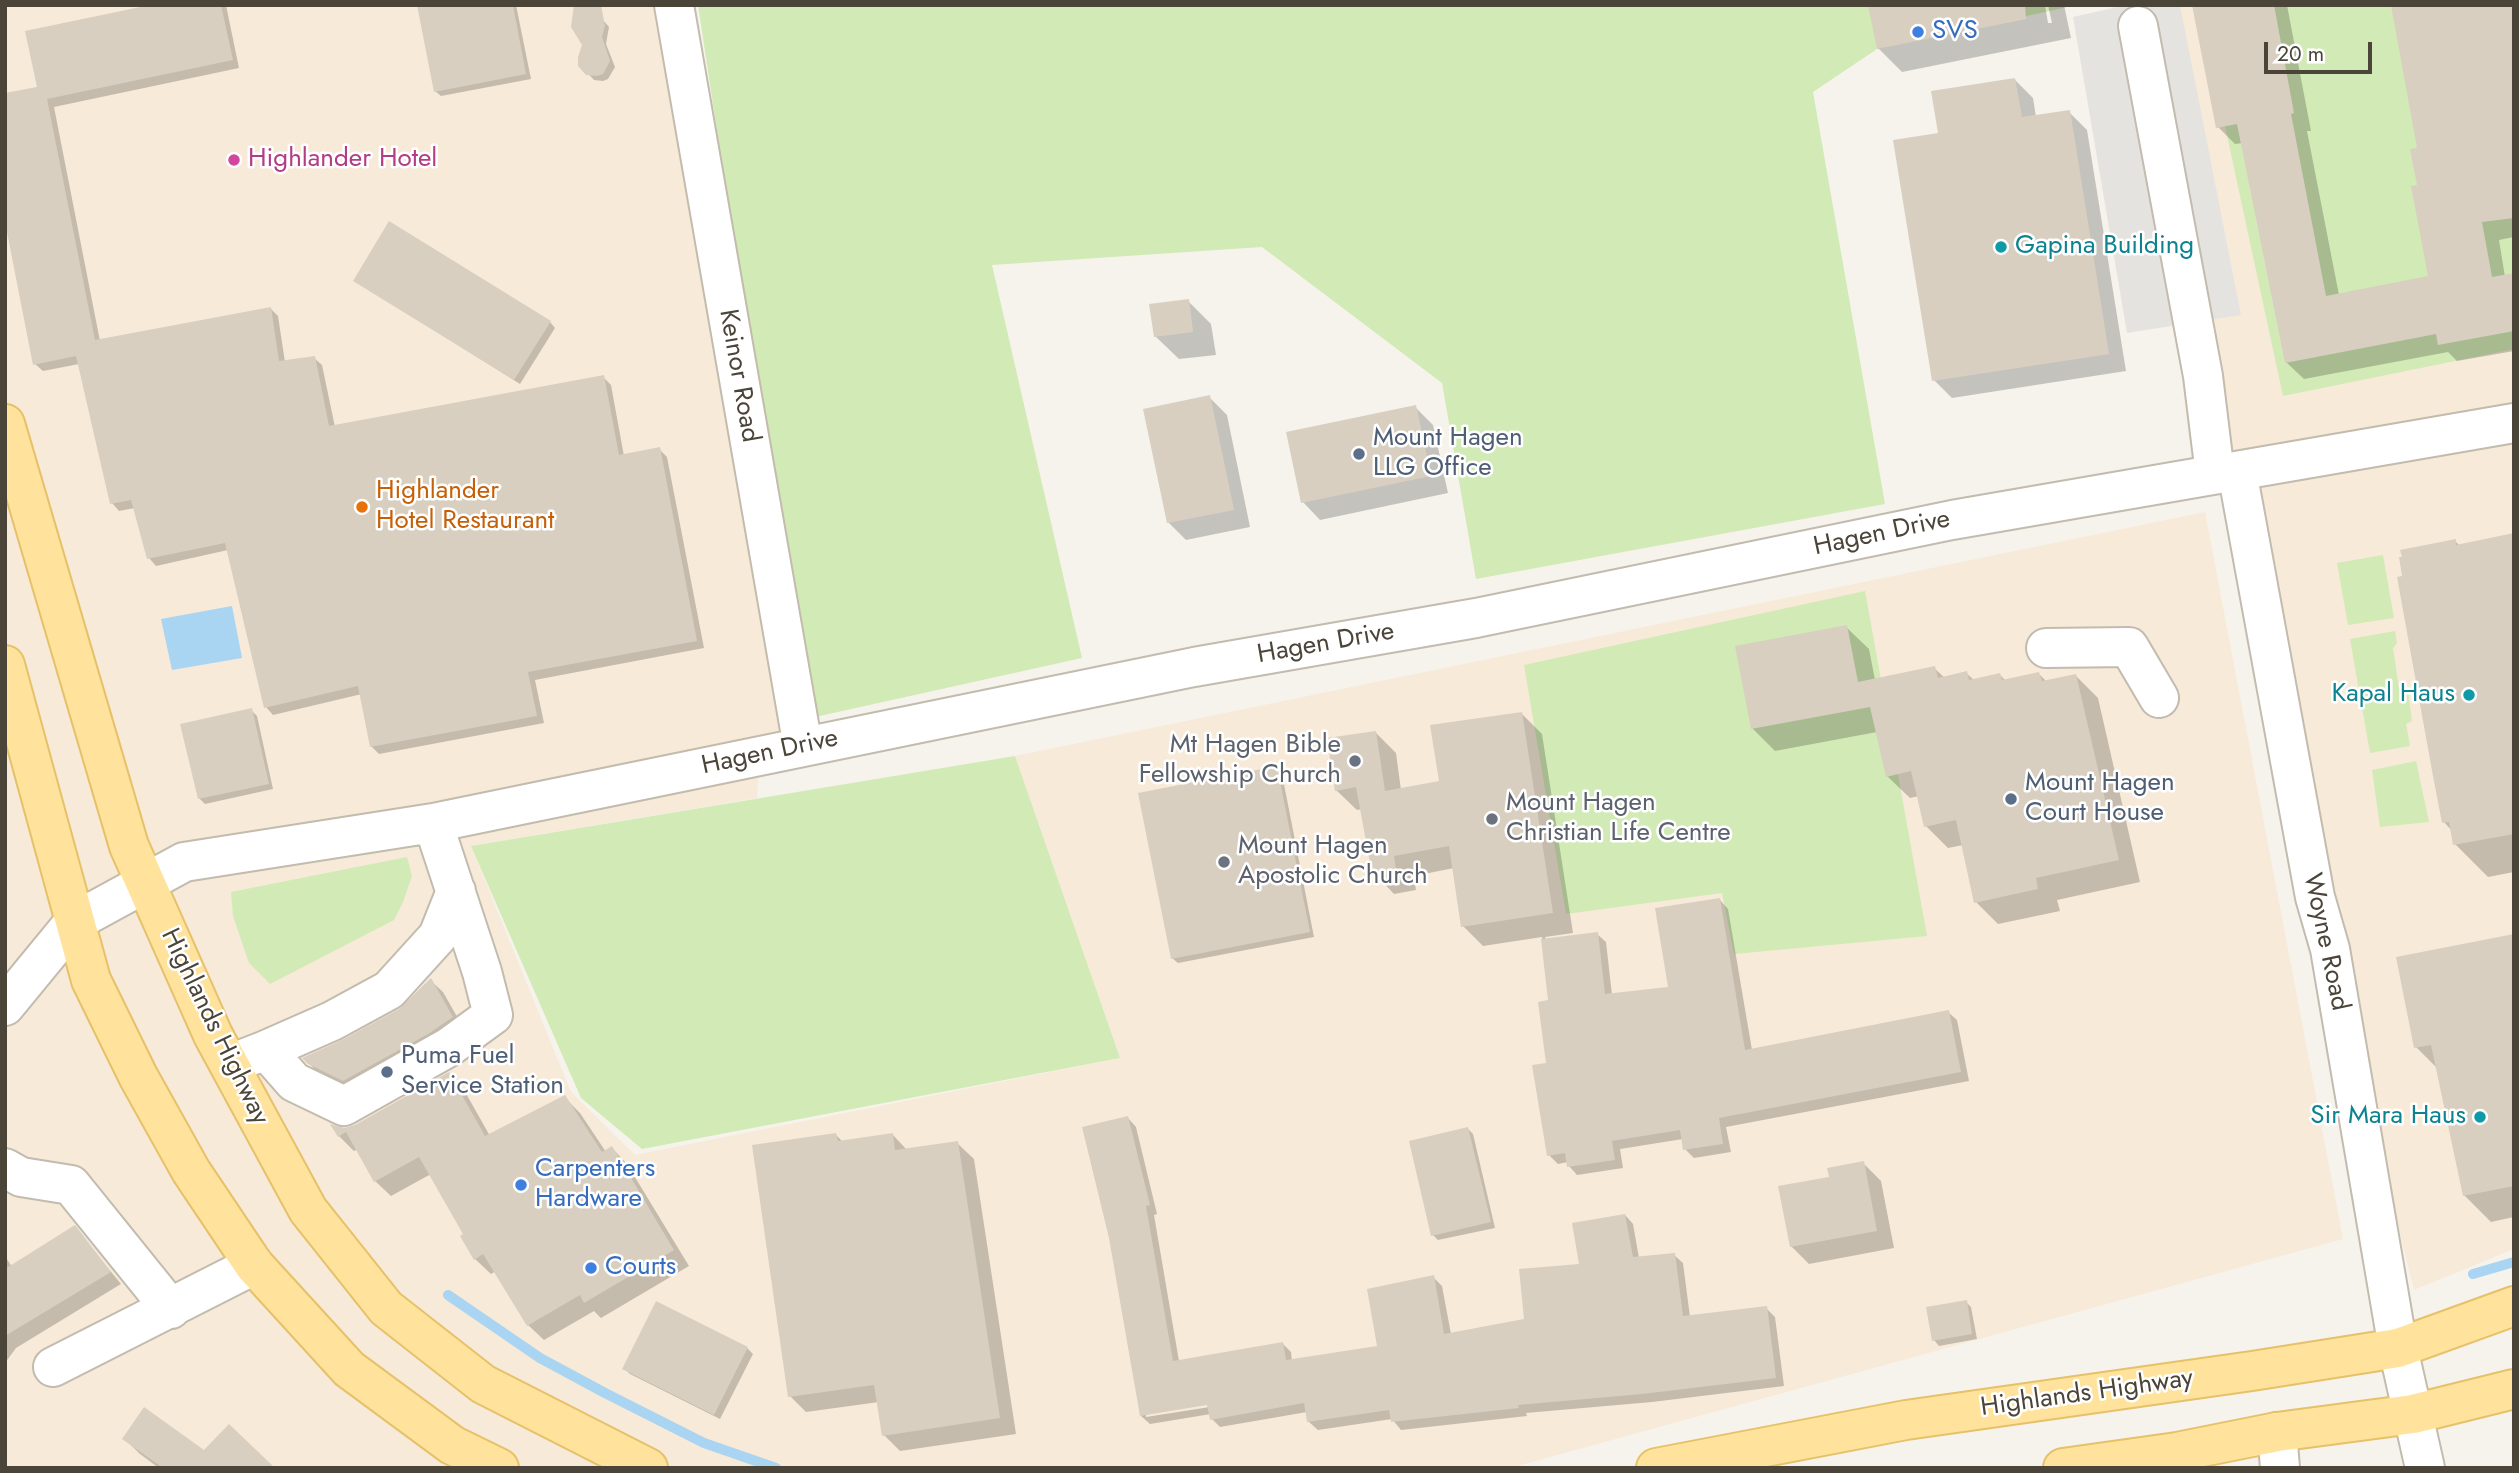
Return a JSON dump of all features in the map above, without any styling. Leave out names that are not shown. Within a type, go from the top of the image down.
[{"type":"main road","name":"Highlands Highway","points":[[5,424],[129,846],[213,1035],[308,1210],[386,1308],[483,1384],[648,1468]]},
{"type":"main road","points":[[5,665],[91,980],[138,1076],[191,1171],[254,1265],[349,1369],[452,1446],[499,1468]]},
{"type":"main road","name":"Highlands Highway","points":[[1656,1468],[1906,1420],[2398,1348],[2514,1306]]},
{"type":"main road","points":[[2063,1468],[2177,1452],[2279,1450],[2514,1389]]},
{"type":"street","name":"Keinor Road","points":[[674,5],[803,747]]},
{"type":"street","name":"Woyne Road","points":[[2138,26],[2203,376],[2226,472],[2315,897],[2330,949],[2398,1348],[2425,1468]]},
{"type":"street","name":"Hagen Drive","points":[[74,922],[184,862],[433,823],[1194,667],[1476,618],[1952,520],[2514,423]]},
{"type":"street","points":[[2046,648],[2129,647],[2159,698]]},
{"type":"street","points":[[266,1050],[294,1082],[344,1106],[449,1047],[493,1015],[482,972],[433,823]]},
{"type":"street","points":[[230,1064],[332,1021],[389,990],[438,936],[456,891]]},
{"type":"street","points":[[5,1006],[74,922]]},
{"type":"street","points":[[5,1168],[21,1177],[71,1185],[171,1309]]},
{"type":"street","points":[[53,1367],[254,1265]]},
{"type":"shaded area","points":[[5,5],[674,5],[803,747],[759,753],[757,798],[471,846],[571,1092],[635,1155],[1120,1058],[1015,756],[2205,512],[2343,1239],[1510,1468],[5,1468]]},
{"type":"shaded area","points":[[2111,5],[2514,5],[2514,1249],[2414,1290],[2330,949],[2237,471]]},
{"type":"shaded area","points":[[2126,5],[2180,5],[2241,315],[2127,333],[2073,17]]},
{"type":"green space","points":[[698,5],[2077,5],[1877,49],[1813,92],[1885,504],[1476,579],[1442,383],[1262,247],[992,265],[1082,658],[806,719]]},
{"type":"green space","points":[[2199,5],[2514,5],[2514,349],[2283,396]]},
{"type":"green space","points":[[2383,555],[2394,618],[2348,625],[2337,563]]},
{"type":"green space","points":[[1865,591],[1927,936],[1734,954],[1722,893],[1566,914],[1524,665]]},
{"type":"green space","points":[[2395,631],[2397,643],[2393,648],[2399,688],[2408,691],[2412,721],[2406,724],[2410,746],[2370,753],[2350,639]]},
{"type":"green space","points":[[1015,756],[1120,1058],[642,1149],[581,1098],[471,846]]},
{"type":"green space","points":[[2416,761],[2429,822],[2380,827],[2372,770]]},
{"type":"green space","points":[[407,857],[412,876],[394,920],[270,984],[249,963],[233,916],[231,892]]},
{"type":"water","points":[[232,606],[242,658],[172,670],[161,619]]},
{"type":"building","points":[[150,5],[221,5],[233,60],[47,99],[95,340],[271,307],[279,361],[315,356],[329,426],[604,375],[619,455],[660,447],[697,641],[528,672],[537,716],[370,747],[358,686],[264,708],[225,543],[147,559],[131,500],[110,504],[76,356],[33,365],[5,222],[5,93],[37,87],[25,31]]},
{"type":"building","points":[[417,5],[513,5],[526,74],[434,92]]},
{"type":"building","points":[[574,5],[601,5],[605,26],[602,37],[610,61],[603,74],[586,75],[578,66],[582,45],[571,27]]},
{"type":"building","name":"SVS","points":[[1868,5],[2025,5],[2026,19],[1877,49]]},
{"type":"building","points":[[2192,5],[2274,5],[2294,113],[2291,114],[2326,296],[2428,276],[2411,186],[2417,185],[2410,149],[2417,148],[2391,5],[2514,5],[2514,218],[2482,222],[2492,277],[2514,273],[2514,331],[2438,345],[2436,334],[2285,363],[2237,124],[2216,128]]},
{"type":"building","name":"Gapina Building","points":[[2015,78],[2022,117],[2070,110],[2109,354],[1932,381],[1893,140],[1938,133],[1931,91]]},
{"type":"building","points":[[389,221],[551,321],[514,380],[353,281]]},
{"type":"building","points":[[1189,299],[1193,332],[1154,337],[1149,304]]},
{"type":"building","points":[[1210,395],[1234,510],[1167,523],[1143,409]]},
{"type":"building","name":"Mount Hagen LLG Office","points":[[1416,405],[1431,476],[1301,503],[1286,432]]},
{"type":"building","name":"Kapal Haus","points":[[2514,533],[2514,834],[2453,845],[2449,822],[2442,823],[2397,577],[2402,576],[2400,550],[2456,539],[2456,545]]},
{"type":"building","name":"Mount Hagen Court House","points":[[1847,625],[1858,682],[1935,666],[1938,678],[1967,671],[1969,680],[2000,673],[2002,680],[2039,672],[2042,681],[2076,674],[2119,860],[2036,878],[2038,889],[1974,903],[1956,820],[1924,827],[1911,771],[1886,777],[1870,707],[1751,729],[1735,646]]},
{"type":"building","points":[[252,708],[269,784],[198,799],[180,724]]},
{"type":"building","name":"Mount Hagen Christian Life Centre","points":[[1522,712],[1553,913],[1461,927],[1449,846],[1394,856],[1396,870],[1372,874],[1356,787],[1335,791],[1327,738],[1376,731],[1385,791],[1439,781],[1430,725]]},
{"type":"building","name":"Mount Hagen Apostolic Church","points":[[1277,766],[1310,932],[1171,959],[1138,793]]},
{"type":"building","points":[[1720,898],[1745,1050],[1949,1010],[1961,1072],[1719,1118],[1723,1144],[1683,1150],[1680,1130],[1612,1141],[1615,1160],[1567,1167],[1565,1153],[1547,1156],[1532,1065],[1546,1063],[1538,1002],[1548,1000],[1541,939],[1598,932],[1605,994],[1668,987],[1655,908]]},
{"type":"building","name":"Sir Mara Haus","points":[[2514,934],[2514,1186],[2463,1196],[2431,1045],[2414,1048],[2396,957]]},
{"type":"building","points":[[431,978],[453,1017],[428,1034],[343,1081],[308,1064],[302,1058],[399,1009]]},
{"type":"building","points":[[449,1072],[485,1136],[565,1095],[602,1152],[612,1146],[674,1250],[584,1303],[580,1295],[527,1326],[483,1254],[474,1260],[460,1236],[463,1234],[419,1157],[374,1182],[346,1132],[338,1137],[330,1124],[344,1128],[355,1125]]},
{"type":"building","points":[[1128,1116],[1150,1205],[1146,1206],[1173,1361],[1283,1342],[1286,1360],[1377,1346],[1367,1289],[1434,1275],[1444,1334],[1524,1319],[1519,1269],[1579,1264],[1572,1223],[1625,1214],[1633,1257],[1675,1253],[1683,1316],[1767,1306],[1776,1378],[1518,1405],[1519,1408],[1391,1422],[1389,1410],[1307,1422],[1304,1403],[1210,1420],[1207,1405],[1140,1416],[1109,1238],[1082,1127]]},
{"type":"building","points":[[1468,1127],[1491,1222],[1431,1236],[1409,1141]]},
{"type":"building","points":[[836,1133],[838,1141],[893,1133],[895,1150],[958,1141],[1000,1418],[882,1436],[874,1385],[788,1397],[752,1145]]},
{"type":"building","points":[[1864,1161],[1877,1231],[1790,1247],[1778,1186],[1829,1177],[1827,1168]]},
{"type":"building","points":[[75,1225],[111,1272],[5,1336],[5,1269]]},
{"type":"building","points":[[1967,1300],[1972,1334],[1932,1341],[1926,1307]]},
{"type":"building","points":[[656,1301],[748,1347],[714,1415],[622,1369]]},
{"type":"building","points":[[144,1407],[204,1450],[229,1424],[275,1468],[163,1468],[122,1439]]},
{"type":"waterway","points":[[2473,1274],[2514,1262]]},
{"type":"waterway","points":[[448,1295],[540,1358],[605,1393],[704,1443],[776,1468]]},
{"type":"place","name":"SVS","points":[[1918,32]]},
{"type":"place","name":"Highlander Hotel","points":[[234,160]]},
{"type":"place","name":"Gapina Building","points":[[2001,247]]},
{"type":"place","name":"Mount Hagen LLG Office","points":[[1359,454]]},
{"type":"place","name":"Highlander Hotel Restaurant","points":[[362,507]]},
{"type":"place","name":"Kapal Haus","points":[[2469,695]]},
{"type":"place","name":"Mt Hagen Bible Fellowship Church","points":[[1355,761]]},
{"type":"place","name":"Mount Hagen Court House","points":[[2011,799]]},
{"type":"place","name":"Mount Hagen Christian Life Centre","points":[[1492,819]]},
{"type":"place","name":"Mount Hagen Apostolic Church","points":[[1224,862]]},
{"type":"place","name":"Puma Fuel Service Station","points":[[387,1072]]},
{"type":"place","name":"Sir Mara Haus","points":[[2480,1117]]},
{"type":"place","name":"Carpenters Hardware","points":[[521,1185]]},
{"type":"place","name":"Courts","points":[[591,1268]]}]
